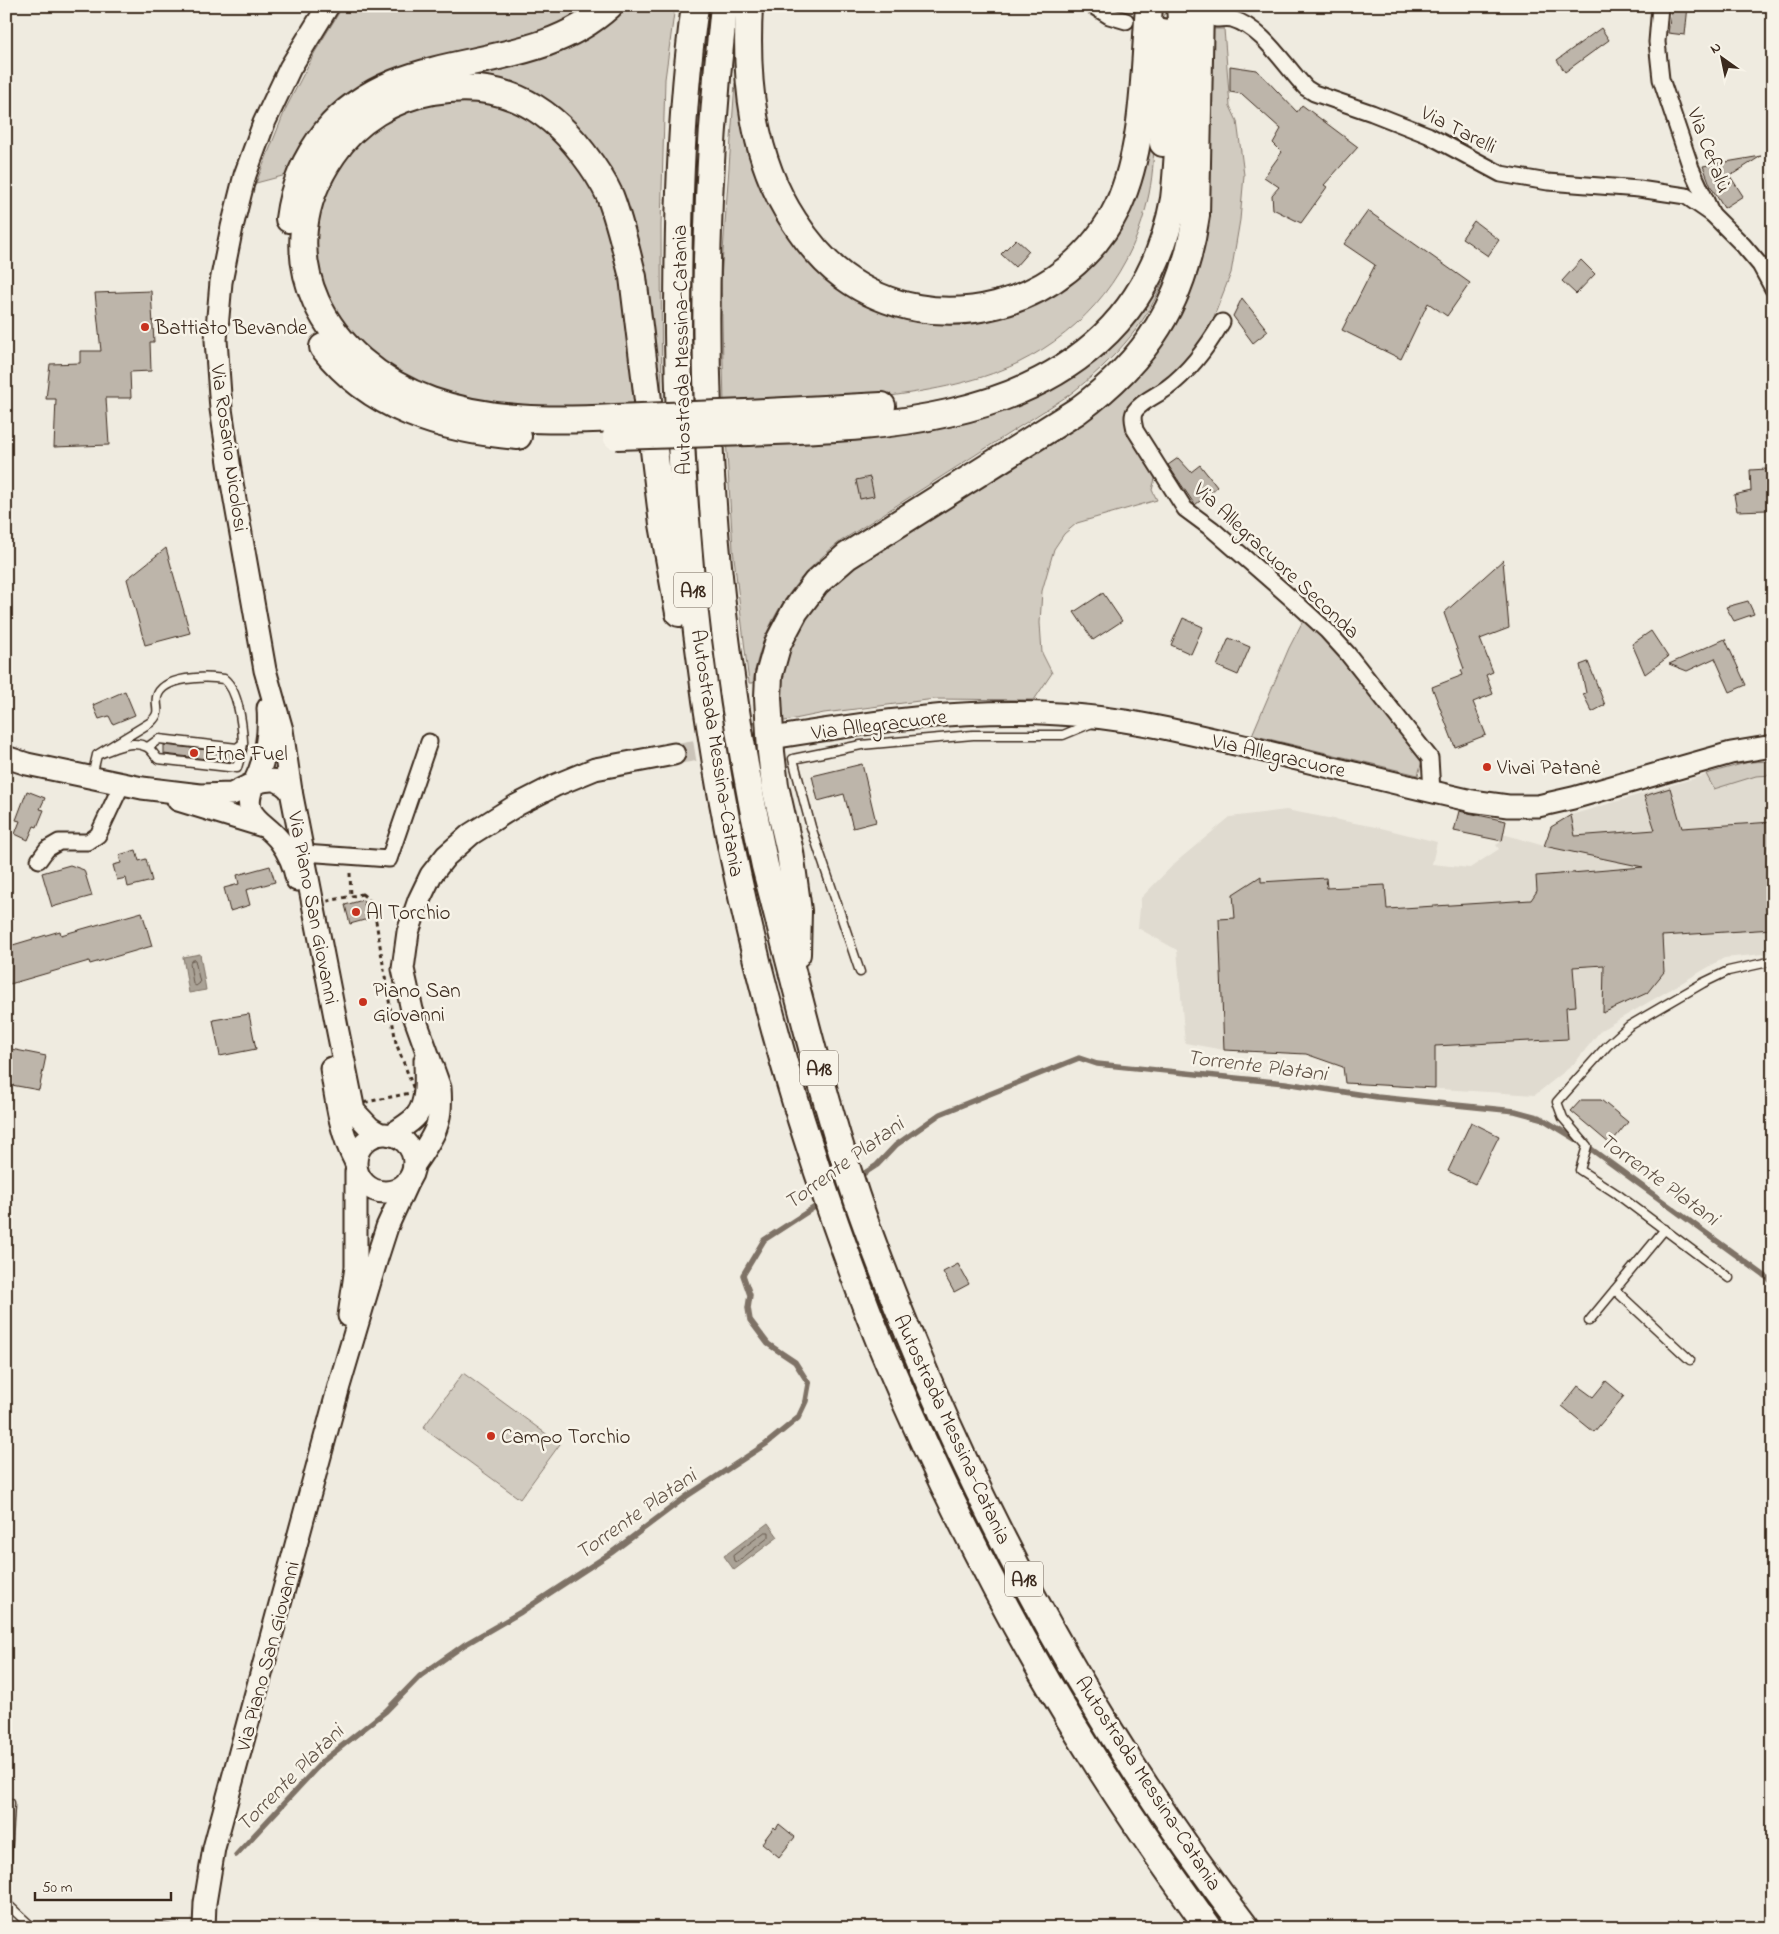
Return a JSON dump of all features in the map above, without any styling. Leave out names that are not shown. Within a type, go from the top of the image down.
[{"type":"highway","points":[[609,6],[584,25],[554,40],[522,51],[411,76],[374,91],[334,122],[306,161],[290,207],[287,252],[303,316],[329,354],[348,374],[404,411],[450,427],[528,437],[616,427],[748,423],[852,426],[897,422],[948,413],[998,400],[1044,380],[1079,357],[1121,318],[1142,288],[1157,255],[1174,198],[1184,87]]},
{"type":"highway","name":"Autostrada Messina-Catania","points":[[695,6],[679,201],[678,369],[691,578],[707,712],[748,924],[771,1017],[814,1161],[858,1287],[886,1358],[952,1503],[985,1568],[1057,1698],[1098,1766],[1158,1858],[1209,1928]]},
{"type":"highway","name":"Autostrada Messina-Catania","points":[[724,6],[712,122],[706,270],[706,379],[713,514],[727,649],[745,769],[765,866],[796,985],[841,1150],[857,1200],[885,1276],[967,1466],[1010,1554],[1082,1683],[1183,1842],[1246,1928]]},
{"type":"highway","points":[[748,6],[748,64],[757,135],[773,182],[794,221],[830,265],[857,285],[888,300],[908,306],[950,311],[989,307],[1023,297],[1039,289],[1067,270],[1101,233],[1118,205],[1134,156],[1141,106],[1149,6]]},
{"type":"highway","points":[[748,423],[918,401],[966,392],[1017,374],[1054,354],[1084,332],[1108,306],[1127,279],[1141,249],[1152,215],[1163,147],[1165,61],[1162,6]]},
{"type":"highway","points":[[794,891],[779,853],[761,753],[759,697],[766,660],[778,625],[799,591],[824,565],[843,550],[1045,422],[1070,404],[1118,365],[1144,333],[1167,291],[1183,241],[1189,199],[1189,157],[1180,6]]},
{"type":"highway","points":[[796,985],[798,910],[790,852],[771,752],[769,705],[771,668],[782,635],[805,596],[829,570],[1098,396],[1153,337],[1174,300],[1193,240],[1208,13]]},
{"type":"highway","points":[[616,427],[568,420],[498,416],[431,401],[394,384],[360,360],[342,344],[329,327],[310,288],[305,270],[303,250],[305,229],[314,189],[323,169],[348,136],[366,120],[400,100],[420,93],[459,89],[504,93],[527,102],[551,118],[571,137],[591,164],[609,196],[624,239],[632,277],[663,524],[713,806],[736,863]]},
{"type":"main road","name":"Via Rosario Nicolosi","points":[[266,670],[232,483],[221,409],[216,340],[221,282],[243,184],[264,123],[290,68],[328,6]]},
{"type":"main road","points":[[263,826],[250,808],[249,797],[263,765],[268,739],[266,670]]},
{"type":"main road","name":"Via Piano San Giovanni","points":[[266,670],[282,730],[291,791],[354,1111],[370,1128],[385,1135]]},
{"type":"main road","name":"Via Allegracuore","points":[[778,737],[864,723],[934,716],[1022,713],[1103,718],[1165,728],[1432,792],[1472,801],[1508,806],[1538,806],[1573,798],[1731,753],[1773,746]]},
{"type":"main road","points":[[356,1167],[361,1182],[369,1189],[379,1192],[390,1192],[400,1188],[436,1132],[441,1100],[440,1088],[412,1010],[403,969],[408,932],[419,900],[431,875],[446,856],[471,834],[517,805],[556,785],[596,769],[674,754]]},
{"type":"main road","points":[[6,758],[132,786],[200,795],[232,794],[254,784],[272,779],[282,782],[291,791]]},
{"type":"main road","points":[[132,786],[205,810],[263,826]]},
{"type":"main road","name":"Via Piano San Giovanni","points":[[263,826],[278,839],[288,852],[294,868],[339,1113],[349,1150],[356,1167]]},
{"type":"main road","points":[[339,1386],[356,1267],[356,1167],[358,1152],[370,1138],[385,1135],[417,1116],[424,1098],[425,1050]]},
{"type":"main road","points":[[339,1386],[387,1227],[411,1173],[413,1155],[408,1146],[401,1139],[385,1135]]},
{"type":"main road","name":"Via Piano San Giovanni","points":[[204,1928],[205,1903],[214,1848],[339,1386]]},
{"type":"street","points":[[1093,6],[1109,16],[1126,21]]},
{"type":"street","name":"Via Cefalù","points":[[1660,6],[1657,42],[1661,79],[1691,168],[1712,214],[1754,258],[1773,289]]},
{"type":"street","name":"Via Tarelli","points":[[1208,13],[1229,18],[1252,30],[1306,88],[1314,93],[1372,112],[1428,135],[1501,174],[1548,182],[1638,189],[1686,196],[1712,214]]},
{"type":"street","name":"Via Allegracuore Seconda","points":[[1222,322],[1211,340],[1184,372],[1168,388],[1136,410],[1133,417],[1135,430],[1185,508],[1212,529],[1293,600],[1347,653],[1430,758],[1432,792]]},
{"type":"street","points":[[304,854],[388,859],[429,742]]},
{"type":"street","points":[[39,860],[47,849],[59,842],[88,842],[98,835],[132,786]]},
{"type":"lane","points":[[91,778],[97,755],[151,722],[157,716],[159,691],[165,685],[176,681],[205,677],[224,679],[233,689],[239,709],[243,743],[237,768],[158,759],[148,748],[133,744],[117,747],[97,755]]},
{"type":"lane","points":[[860,972],[811,828],[793,758],[861,745],[964,736],[1063,735],[1103,718]]},
{"type":"lane","points":[[148,748],[159,739],[237,748],[243,743]]},
{"type":"lane","points":[[1730,1278],[1617,1194],[1580,1170],[1587,1146],[1563,1118],[1557,1102],[1607,1046],[1629,1026],[1703,983],[1728,971],[1773,961]]},
{"type":"lane","points":[[1589,1322],[1665,1229]]},
{"type":"lane","points":[[1615,1290],[1690,1360]]},
{"type":"lane","points":[[6,1876],[10,1804]]},
{"type":"lane","points":[[6,1903],[23,1925],[33,1928]]},
{"type":"path","points":[[350,856],[351,897]]},
{"type":"path","points":[[362,894],[373,903],[396,1043],[415,1092],[362,1103],[323,902],[351,897],[362,894]]},
{"type":"shaded area","points":[[343,6],[596,6],[290,174],[256,183],[286,108],[315,52]]},
{"type":"shaded area","points":[[620,6],[675,6],[665,79],[661,226],[662,452],[644,297],[569,122],[418,79]]},
{"type":"shaded area","points":[[1224,29],[1230,106],[1237,121],[1244,175],[1240,220],[1231,273],[1206,337],[1180,369],[1129,407],[1156,475],[1152,490],[1157,500],[1077,523],[1064,534],[1054,549],[1042,591],[1040,623],[1042,653],[1052,673],[1034,700],[935,699],[824,713],[775,723],[774,701],[788,642],[826,586],[1168,329],[1209,31]]},
{"type":"shaded area","points":[[1151,58],[1154,126],[1153,160],[1149,194],[1142,222],[1132,248],[1104,294],[1086,315],[1065,333],[1043,349],[1018,363],[966,382],[948,386],[869,399],[724,404],[721,280],[735,83],[740,82],[826,272],[973,314],[1105,236]]},
{"type":"shaded area","points":[[462,98],[520,110],[567,147],[601,201],[616,244],[638,405],[510,410],[452,398],[395,374],[340,323],[324,294],[315,260],[317,219],[326,188],[345,156],[369,132],[398,111]]},
{"type":"shaded area","points":[[1178,217],[1170,257],[1154,302],[1143,320],[1116,353],[1069,395],[841,541],[824,555],[795,586],[772,621],[757,661],[753,683],[749,683],[733,549],[726,438],[836,434],[1082,363]]},
{"type":"shaded area","points":[[1305,617],[1330,641],[1423,758],[1418,775],[1252,735],[1289,648]]},
{"type":"shaded area","points":[[1773,761],[1773,953],[1724,958],[1601,1030],[1574,1064],[1535,1095],[1345,1083],[1343,1067],[1306,1054],[1224,1050],[1185,1043],[1177,950],[1138,928],[1141,898],[1176,862],[1230,817],[1286,810],[1381,828],[1437,842],[1432,864],[1470,868],[1499,849],[1496,845],[1502,841],[1503,834],[1544,846],[1551,827],[1571,815],[1749,762]]},
{"type":"shaded area","points":[[1773,761],[1773,775],[1756,776],[1714,789],[1706,774],[1749,762]]},
{"type":"shaded area","name":"Campo Torchio","points":[[463,1373],[560,1444],[520,1499],[423,1428]]},
{"type":"water","points":[[200,954],[206,990],[189,993],[183,957]]},
{"type":"water","points":[[768,1523],[778,1537],[734,1570],[724,1556]]},
{"type":"water","points":[[155,1920],[174,1925],[173,1928],[153,1928]]},
{"type":"building","points":[[1672,6],[1688,6],[1685,35],[1668,33]]},
{"type":"building","points":[[1601,28],[1609,40],[1565,72],[1557,60]]},
{"type":"building","points":[[1230,66],[1257,70],[1297,112],[1302,105],[1358,147],[1324,185],[1327,187],[1301,223],[1273,209],[1272,195],[1279,187],[1264,177],[1282,152],[1273,143],[1281,129],[1242,94],[1230,92]]},
{"type":"building","points":[[1761,156],[1730,176],[1743,196],[1724,208],[1711,187],[1703,166]]},
{"type":"building","points":[[1368,211],[1470,283],[1447,316],[1428,303],[1401,359],[1342,330],[1375,265],[1344,244]]},
{"type":"building","points":[[1474,221],[1499,240],[1488,256],[1462,238]]},
{"type":"building","points":[[1016,239],[1029,251],[1015,267],[1001,254]]},
{"type":"building","points":[[1581,260],[1595,274],[1576,294],[1562,281]]},
{"type":"building","points":[[151,291],[154,342],[150,342],[151,371],[130,372],[131,398],[106,398],[109,445],[54,447],[56,399],[46,399],[50,364],[80,363],[80,351],[101,351],[95,293]]},
{"type":"building","points":[[1242,298],[1268,331],[1253,343],[1233,316]]},
{"type":"building","points":[[1178,458],[1191,472],[1200,465],[1217,487],[1195,505],[1168,465]]},
{"type":"building","points":[[1767,469],[1767,510],[1737,511],[1734,495],[1751,491],[1750,470]]},
{"type":"building","points":[[870,477],[874,496],[860,499],[856,480]]},
{"type":"building","points":[[166,548],[190,633],[145,645],[127,579]]},
{"type":"building","points":[[1503,560],[1509,628],[1480,639],[1493,672],[1486,675],[1493,694],[1473,702],[1486,735],[1455,747],[1432,687],[1463,675],[1461,670],[1464,669],[1444,613]]},
{"type":"building","points":[[1103,593],[1122,621],[1093,640],[1074,612]]},
{"type":"building","points":[[1748,601],[1754,614],[1734,621],[1726,607]]},
{"type":"building","points":[[1183,618],[1203,627],[1191,654],[1171,645]]},
{"type":"building","points":[[1651,631],[1668,657],[1645,674],[1632,644]]},
{"type":"building","points":[[1229,638],[1250,647],[1238,675],[1217,666]]},
{"type":"building","points":[[1725,639],[1746,685],[1730,692],[1715,658],[1687,671],[1669,664]]},
{"type":"building","points":[[1588,662],[1605,705],[1592,712],[1583,694],[1586,693],[1580,665]]},
{"type":"building","points":[[125,691],[135,715],[113,724],[109,716],[99,719],[93,705]]},
{"type":"building","points":[[164,745],[234,753],[233,762],[164,754]]},
{"type":"building","points":[[862,764],[876,822],[853,828],[844,794],[818,801],[812,776]]},
{"type":"building","points":[[1670,788],[1682,828],[1773,822],[1773,929],[1662,936],[1664,972],[1647,993],[1603,1013],[1604,965],[1573,967],[1576,1006],[1566,1007],[1568,1039],[1435,1046],[1435,1088],[1345,1083],[1343,1067],[1306,1054],[1224,1050],[1219,919],[1235,918],[1233,894],[1261,876],[1261,882],[1326,878],[1327,888],[1385,885],[1387,909],[1531,900],[1537,891],[1536,876],[1643,867],[1544,846],[1551,827],[1571,815],[1575,836],[1655,830],[1644,796]]},
{"type":"building","points":[[27,791],[45,798],[40,809],[44,810],[37,827],[34,826],[28,840],[15,834],[20,821],[16,820]]},
{"type":"building","points":[[1459,811],[1506,821],[1502,841],[1454,831]]},
{"type":"building","points":[[136,850],[139,861],[146,859],[152,881],[128,887],[126,878],[117,880],[113,865],[121,863],[119,855]]},
{"type":"building","points":[[70,865],[84,870],[92,896],[52,907],[42,873]]},
{"type":"building","points":[[270,866],[275,882],[246,890],[250,905],[230,911],[224,888],[239,884],[237,875]]},
{"type":"building","name":"Al Torchio","points":[[363,900],[368,919],[350,924],[345,905]]},
{"type":"building","points":[[142,912],[152,946],[90,964],[89,961],[10,984],[6,972],[6,947],[60,931],[61,935]]},
{"type":"building","points":[[249,1014],[256,1049],[220,1056],[213,1020]]},
{"type":"building","points":[[11,1049],[46,1056],[39,1090],[6,1084]]},
{"type":"building","points":[[1581,1100],[1601,1100],[1628,1122],[1610,1144],[1571,1111]]},
{"type":"building","points":[[1471,1122],[1499,1136],[1475,1184],[1448,1171]]},
{"type":"building","points":[[958,1264],[969,1284],[954,1292],[943,1272]]},
{"type":"building","points":[[1606,1381],[1624,1396],[1594,1432],[1562,1406],[1578,1386],[1593,1397]]},
{"type":"building","points":[[779,1824],[795,1837],[779,1857],[762,1843],[774,1827],[776,1829]]},
{"type":"waterway","name":"Torrente Platani","points":[[857,1178],[877,1165],[896,1145],[940,1114],[1079,1058],[1097,1064],[1285,1083],[1377,1097],[1515,1111],[1541,1118],[1587,1146],[1773,1282]]},
{"type":"waterway","name":"Torrente Platani","points":[[236,1855],[323,1761],[386,1711],[420,1676],[464,1645],[521,1612],[611,1553],[687,1496],[766,1444],[798,1418],[806,1401],[809,1384],[795,1362],[768,1344],[750,1320],[748,1308],[750,1295],[743,1275],[764,1240],[821,1203]]},
{"type":"tunnel","points":[[674,754],[778,737]]},
{"type":"place","name":"Battiato Bevande","points":[[145,327]]},
{"type":"place","name":"Etna Fuel","points":[[194,753]]},
{"type":"place","name":"Vivai Patanè","points":[[1487,767]]},
{"type":"place","name":"Al Torchio","points":[[356,912]]},
{"type":"place","name":"Piano San Giovanni","points":[[363,1002]]},
{"type":"place","name":"Campo Torchio","points":[[491,1436]]}]
